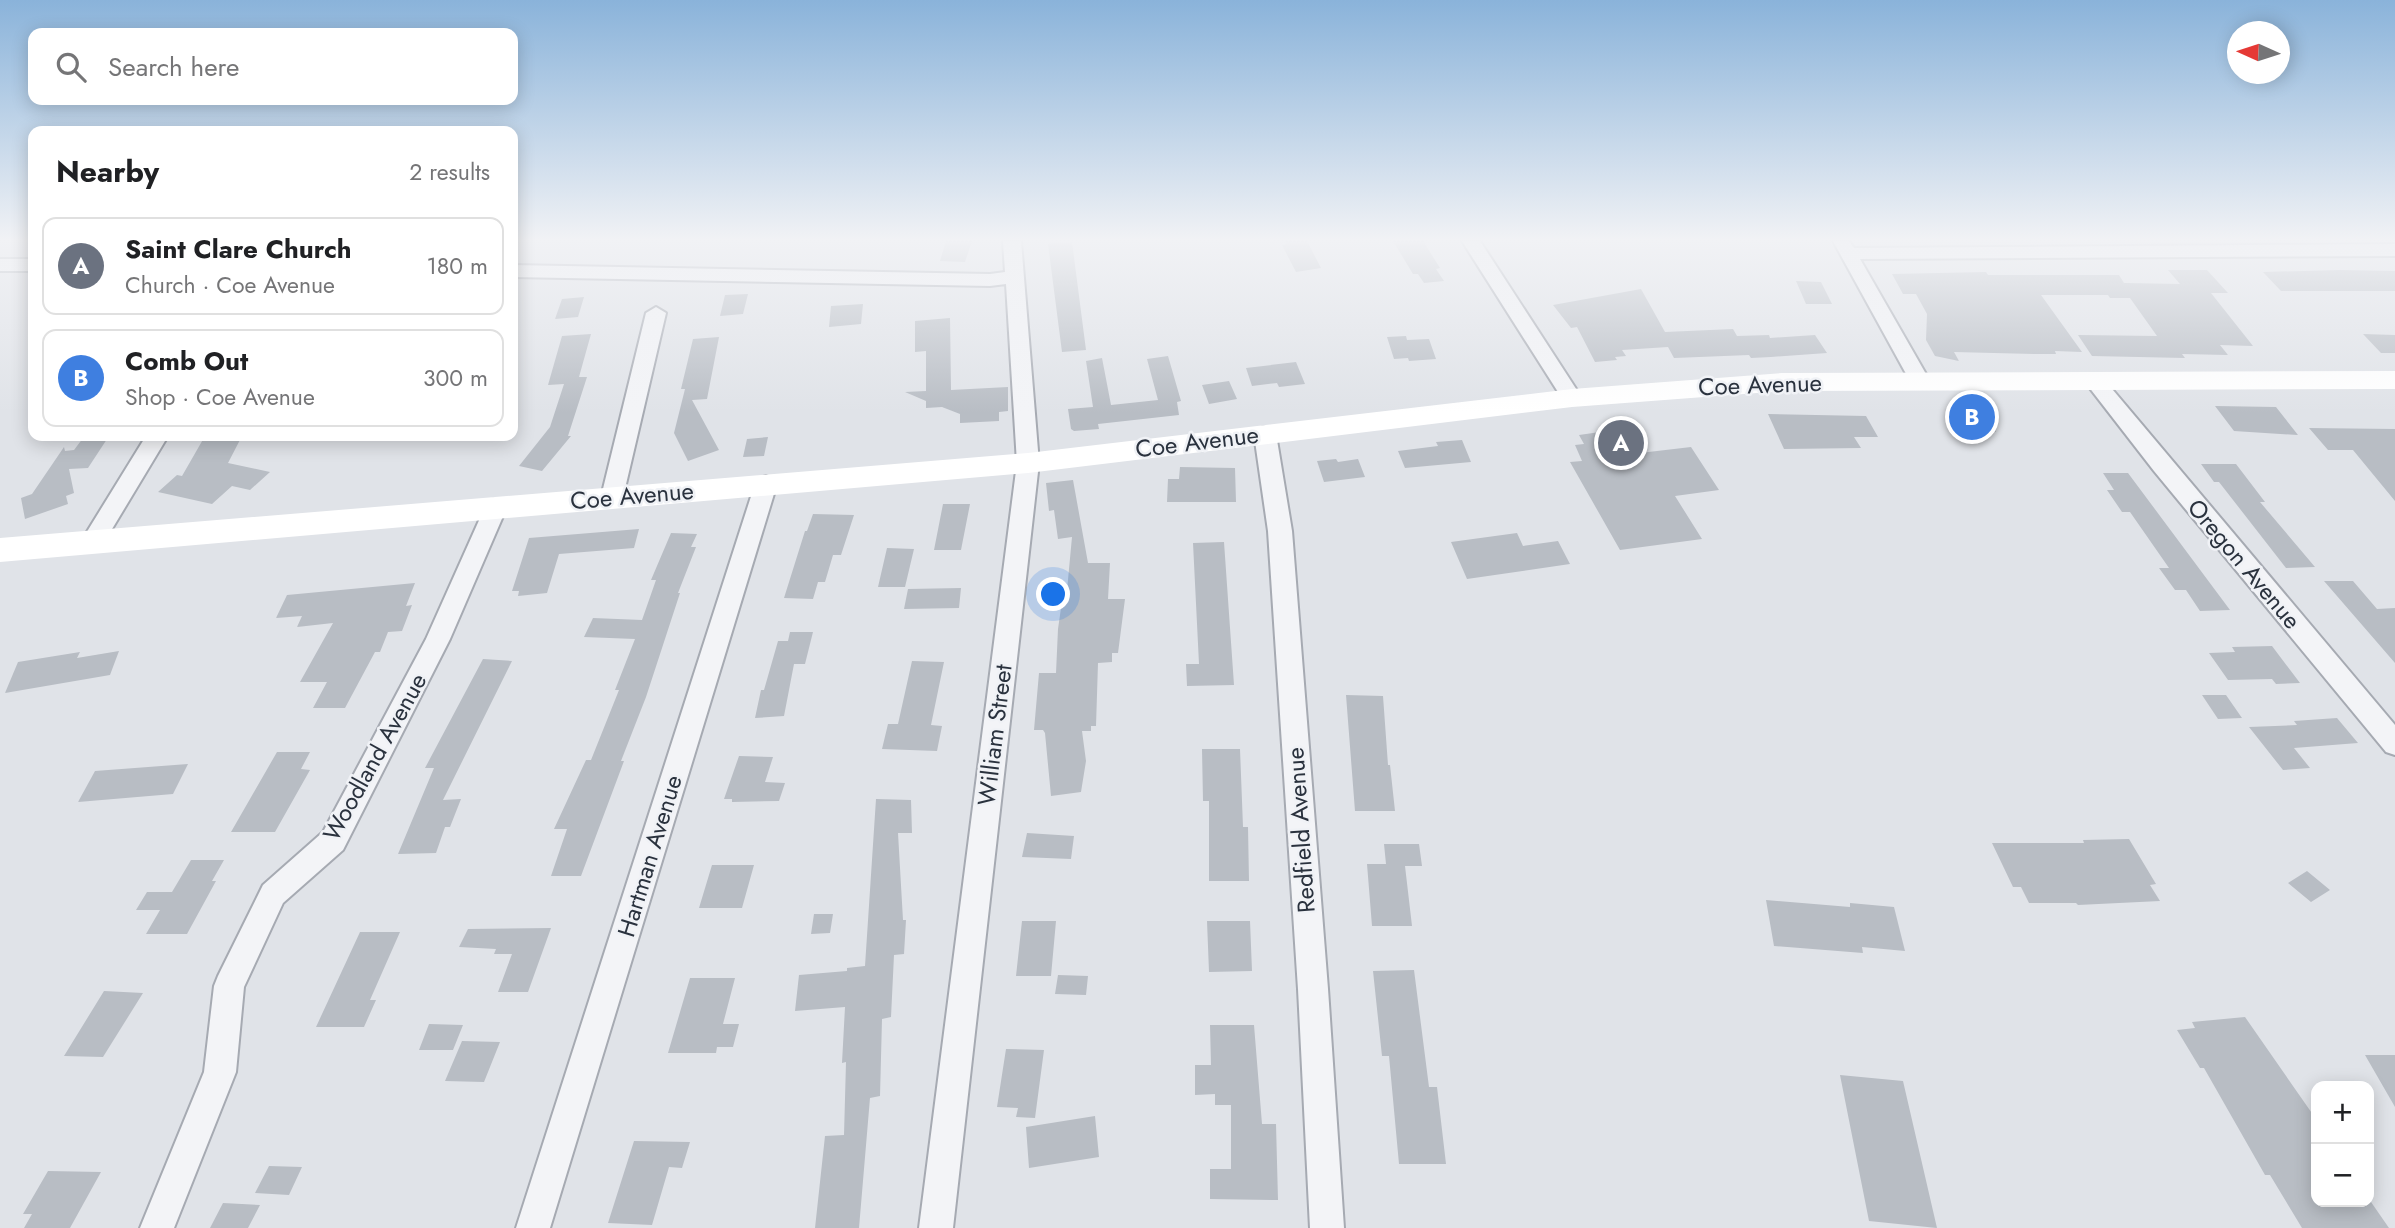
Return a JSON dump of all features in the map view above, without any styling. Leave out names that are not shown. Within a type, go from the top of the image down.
[{"type":"street","name":"William Street","points":[[936,1228],[1028,463],[1015,298]]},
{"type":"street","points":[[1508,298],[1572,398]]},
{"type":"street","points":[[1873,298],[1920,381]]},
{"type":"street","points":[[612,497],[656,313]]},
{"type":"street","name":"Coe Avenue","points":[[0,550],[1028,463],[1572,398],[1782,382],[2395,380]]},
{"type":"street","name":"Oregon Avenue","points":[[2095,382],[2395,744]]},
{"type":"street","name":"Redfield Avenue","points":[[1265,434],[1280,531],[1313,989],[1327,1228]]},
{"type":"street","points":[[92,542],[154,441]]},
{"type":"street","name":"Hartman Avenue","points":[[533,1228],[766,484]]},
{"type":"street","name":"Woodland Avenue","points":[[157,1228],[220,1072],[229,986],[273,894],[333,841],[438,639],[496,507]]},
{"type":"building","points":[[584,298],[578,317],[555,319],[562,299]]},
{"type":"building","points":[[724,298],[747,298],[743,314],[720,316]]},
{"type":"building","points":[[1055,298],[1079,298],[1086,350],[1062,352]]},
{"type":"building","points":[[1590,298],[1646,298],[1665,332],[1733,329],[1737,336],[1769,335],[1770,338],[1815,335],[1827,353],[1751,358],[1749,355],[1674,358],[1668,347],[1622,350],[1626,356],[1615,357],[1617,360],[1595,362],[1577,327],[1571,328],[1553,305]]},
{"type":"building","points":[[1804,298],[1829,298],[1832,304],[1806,304]]},
{"type":"building","points":[[1918,298],[2043,298],[2082,352],[1954,352],[1959,361],[1935,356],[1926,340],[1927,314]]},
{"type":"building","points":[[2130,298],[2215,298],[2253,346],[2220,345],[2228,355],[2182,354],[2185,358],[2092,356],[2078,335],[2157,336]]},
{"type":"building","points":[[863,304],[861,324],[829,327],[831,306]]},
{"type":"building","points":[[950,318],[951,390],[1008,387],[1008,411],[999,412],[999,421],[960,423],[960,414],[942,407],[926,408],[926,401],[905,392],[926,391],[926,351],[915,352],[915,321]]},
{"type":"building","points":[[591,334],[579,377],[587,377],[568,436],[571,436],[542,471],[519,466],[550,427],[564,384],[548,385],[562,336]]},
{"type":"building","points":[[2363,334],[2395,335],[2395,353],[2381,353]]},
{"type":"building","points":[[1406,336],[1407,340],[1429,339],[1436,359],[1394,359],[1387,337]]},
{"type":"building","points":[[719,337],[707,399],[692,400],[719,450],[688,461],[674,433],[693,339]]},
{"type":"building","points":[[1168,356],[1181,401],[1177,402],[1179,415],[1098,424],[1099,429],[1071,429],[1068,409],[1093,407],[1086,361],[1102,358],[1111,405],[1158,400],[1147,359]]},
{"type":"building","points":[[1296,362],[1305,384],[1252,386],[1246,368]]},
{"type":"building","points":[[1229,381],[1237,399],[1209,404],[1202,385]]},
{"type":"building","points":[[1949,402],[1977,402],[1996,432],[1967,432]]},
{"type":"building","points":[[2215,406],[2276,407],[2298,435],[2234,431]]},
{"type":"building","points":[[1768,414],[1866,416],[1878,437],[1854,437],[1861,448],[1784,449]]},
{"type":"building","points":[[2309,428],[2395,429],[2395,501],[2353,450],[2328,450]]},
{"type":"building","points":[[1600,432],[1605,442],[1614,441],[1623,455],[1691,447],[1719,490],[1675,496],[1702,539],[1620,550],[1570,462],[1582,461],[1575,445],[1584,444],[1579,435]]},
{"type":"building","points":[[768,437],[764,456],[743,457],[747,439]]},
{"type":"building","points":[[1462,440],[1471,462],[1405,468],[1398,451],[1438,446],[1436,442]]},
{"type":"building","points":[[81,441],[106,441],[88,468],[69,469],[74,493],[66,496],[68,504],[25,519],[21,498],[32,494],[64,447],[65,451],[74,450]]},
{"type":"building","points":[[202,441],[239,441],[228,463],[270,472],[250,490],[232,486],[212,504],[158,492],[177,475],[182,476]]},
{"type":"building","points":[[1336,459],[1338,462],[1358,459],[1365,477],[1324,482],[1317,461]]},
{"type":"building","points":[[2201,464],[2236,464],[2265,502],[2260,502],[2315,567],[2286,568],[2219,482],[2214,482]]},
{"type":"building","points":[[1180,467],[1235,468],[1236,502],[1167,502],[1168,479],[1179,479]]},
{"type":"building","points":[[2103,473],[2128,473],[2230,610],[2200,611],[2186,590],[2175,590],[2159,568],[2169,568],[2130,512],[2122,512],[2107,490],[2114,490]]},
{"type":"building","points":[[1073,480],[1088,563],[1110,563],[1108,599],[1125,599],[1118,653],[1112,653],[1112,662],[1098,663],[1096,726],[1091,726],[1091,731],[1082,731],[1086,761],[1081,792],[1051,796],[1045,733],[1043,730],[1034,730],[1039,673],[1056,673],[1058,629],[1062,601],[1066,601],[1072,537],[1058,539],[1054,510],[1049,511],[1046,483]]},
{"type":"building","points":[[943,504],[970,504],[961,550],[934,550]]},
{"type":"building","points":[[813,514],[854,515],[841,555],[833,555],[825,582],[818,582],[813,599],[784,598],[805,531]]},
{"type":"building","points":[[639,529],[634,548],[559,554],[547,593],[518,596],[519,591],[512,591],[529,538]]},
{"type":"building","points":[[671,533],[697,534],[691,547],[696,547],[678,593],[646,697],[621,761],[624,761],[581,876],[551,876],[567,829],[554,829],[586,760],[591,760],[619,690],[615,690],[635,639],[584,637],[593,618],[642,620],[656,580],[651,580]]},
{"type":"building","points":[[1517,533],[1523,546],[1558,541],[1570,564],[1467,579],[1451,542]]},
{"type":"building","points":[[1224,542],[1234,685],[1187,686],[1186,664],[1199,664],[1193,543]]},
{"type":"building","points":[[887,548],[914,549],[905,587],[878,587]]},
{"type":"building","points":[[2324,581],[2353,581],[2377,609],[2395,608],[2395,663]]},
{"type":"building","points":[[415,583],[406,606],[412,605],[402,631],[388,632],[380,652],[375,652],[345,708],[313,708],[327,682],[300,682],[333,623],[297,627],[302,616],[276,618],[287,595]]},
{"type":"building","points":[[961,588],[959,608],[904,609],[908,589]]},
{"type":"building","points":[[790,632],[813,632],[805,664],[794,664],[784,716],[755,718],[761,690],[764,690],[778,641],[788,641]]},
{"type":"building","points":[[2272,646],[2300,683],[2276,684],[2272,679],[2228,680],[2209,653],[2235,652],[2232,647]]},
{"type":"building","points":[[119,651],[110,675],[5,693],[18,662],[80,652],[77,658]]},
{"type":"building","points":[[483,659],[512,661],[443,800],[461,799],[450,827],[445,827],[436,853],[398,854],[434,768],[425,768]]},
{"type":"building","points":[[912,661],[944,662],[931,725],[942,726],[937,751],[882,749],[888,724],[898,724]]},
{"type":"building","points":[[1346,695],[1383,696],[1388,765],[1395,811],[1355,811]]},
{"type":"building","points":[[2202,695],[2226,695],[2242,718],[2218,719]]},
{"type":"building","points":[[2337,718],[2358,743],[2294,748],[2310,768],[2283,770],[2249,727],[2297,725],[2294,721]]},
{"type":"building","points":[[1202,749],[1240,749],[1243,827],[1248,827],[1249,881],[1209,881],[1209,801],[1203,801]]},
{"type":"building","points":[[277,752],[310,752],[301,769],[310,770],[275,832],[231,832]]},
{"type":"building","points":[[739,756],[773,757],[765,782],[785,783],[779,801],[732,802],[732,799],[724,799]]},
{"type":"building","points":[[188,764],[173,794],[78,802],[95,771]]},
{"type":"building","points":[[876,799],[911,800],[912,833],[898,833],[903,920],[906,920],[904,954],[894,955],[891,1017],[882,1019],[880,1096],[870,1098],[859,1228],[815,1228],[825,1136],[844,1135],[846,1062],[842,1063],[845,1007],[795,1011],[799,975],[847,971],[847,968],[865,966]]},
{"type":"building","points":[[1027,833],[1074,836],[1071,859],[1022,857]]},
{"type":"building","points":[[2129,839],[2156,884],[2150,885],[2160,901],[2078,905],[2029,903],[2021,887],[2013,887],[1992,843],[2084,843],[2083,840]]},
{"type":"building","points":[[1384,844],[1419,844],[1422,866],[1405,866],[1412,926],[1372,926],[1367,864],[1386,864]]},
{"type":"building","points":[[191,860],[224,860],[212,881],[216,881],[187,934],[146,934],[160,910],[136,910],[147,892],[172,892]]},
{"type":"building","points":[[712,865],[754,865],[742,908],[699,908]]},
{"type":"building","points":[[2307,871],[2330,890],[2311,902],[2288,883]]},
{"type":"building","points":[[1766,900],[1850,907],[1850,903],[1894,907],[1905,951],[1862,947],[1863,953],[1774,946]]},
{"type":"building","points":[[814,914],[833,914],[830,933],[811,934]]},
{"type":"building","points":[[1022,921],[1056,921],[1051,976],[1016,976]]},
{"type":"building","points":[[1207,921],[1250,921],[1252,971],[1209,972]]},
{"type":"building","points":[[551,928],[528,992],[498,992],[512,954],[494,954],[496,949],[459,947],[468,929]]},
{"type":"building","points":[[360,932],[400,932],[370,1000],[376,1000],[364,1027],[316,1027]]},
{"type":"building","points":[[1414,970],[1429,1087],[1437,1087],[1446,1164],[1399,1164],[1389,1056],[1382,1056],[1373,971]]},
{"type":"building","points":[[1058,975],[1088,976],[1086,995],[1055,994]]},
{"type":"building","points":[[690,978],[735,978],[723,1024],[739,1024],[733,1047],[717,1047],[716,1053],[668,1053]]},
{"type":"building","points":[[104,991],[143,993],[103,1057],[64,1056]]},
{"type":"building","points":[[2245,1017],[2311,1112],[2311,1207],[2374,1206],[2389,1228],[2302,1228],[2270,1175],[2265,1175],[2204,1068],[2200,1068],[2177,1030],[2195,1028],[2192,1022]]},
{"type":"building","points":[[429,1024],[463,1025],[453,1050],[419,1050]]},
{"type":"building","points":[[1210,1025],[1254,1025],[1262,1124],[1276,1124],[1278,1200],[1210,1199],[1210,1169],[1231,1169],[1231,1105],[1215,1105],[1215,1094],[1195,1095],[1195,1065],[1211,1065]]},
{"type":"building","points":[[462,1041],[500,1042],[484,1082],[445,1081]]},
{"type":"building","points":[[1006,1049],[1044,1050],[1035,1118],[1016,1117],[1018,1108],[997,1107]]},
{"type":"building","points":[[2365,1055],[2395,1055],[2395,1107]]},
{"type":"building","points":[[1840,1075],[1903,1081],[1937,1228],[1869,1221]]},
{"type":"building","points":[[1095,1116],[1099,1157],[1029,1168],[1026,1127]]},
{"type":"building","points":[[634,1141],[690,1142],[682,1168],[669,1167],[652,1225],[608,1223]]},
{"type":"building","points":[[269,1166],[302,1167],[289,1195],[255,1193]]},
{"type":"building","points":[[48,1171],[101,1172],[70,1228],[24,1228],[32,1214],[23,1214]]},
{"type":"building","points":[[223,1203],[260,1205],[248,1228],[210,1228]]},
{"type":"place","name":"Comb Out","points":[[1972,417]]},
{"type":"place","name":"Saint Clare Church","points":[[1621,443]]}]
